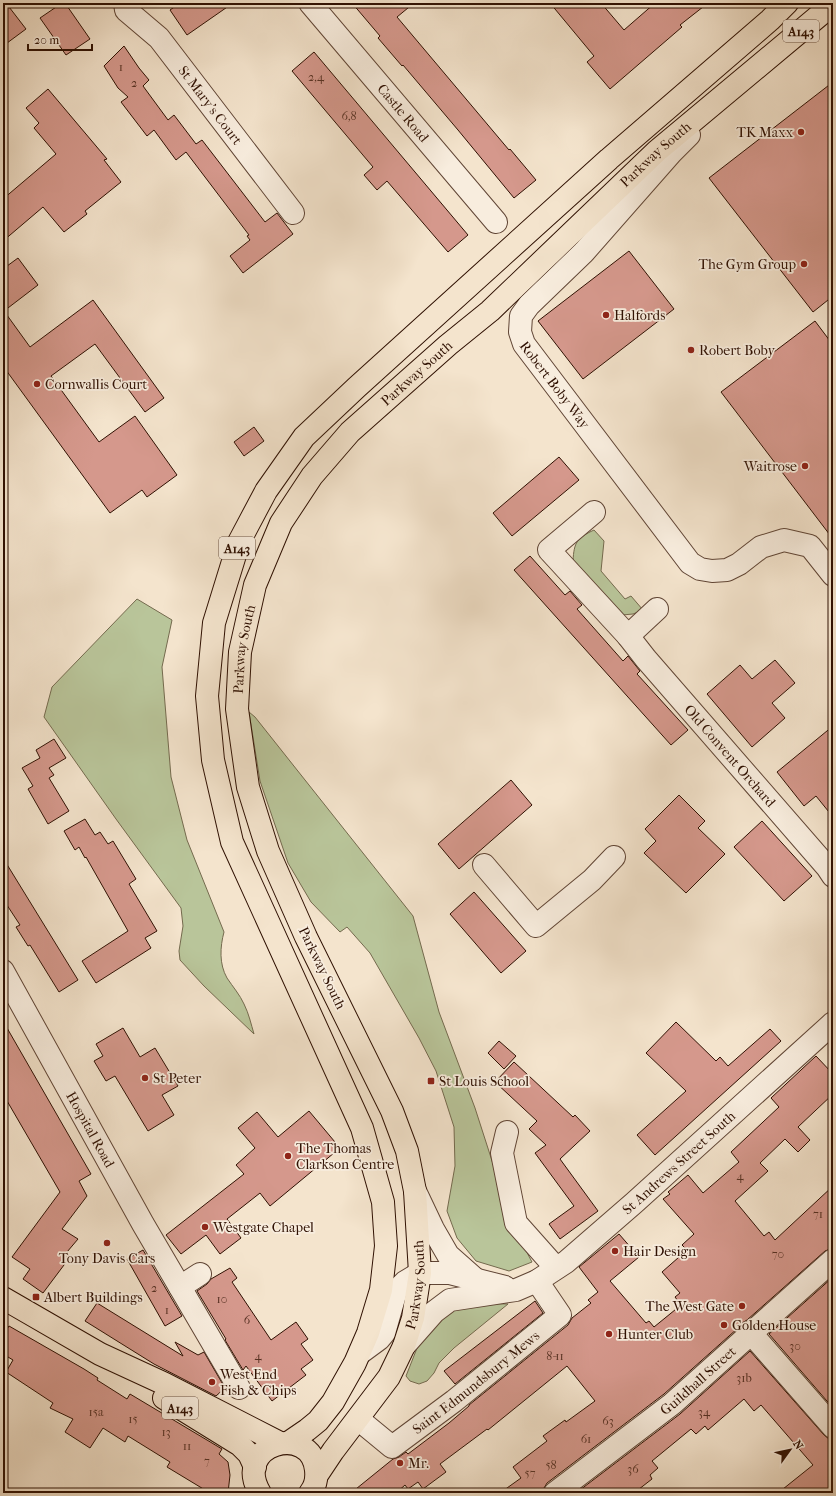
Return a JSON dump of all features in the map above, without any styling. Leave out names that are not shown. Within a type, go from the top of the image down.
[{"type":"main road","name":"Parkway South","points":[[284,1443],[308,1430],[318,1421],[332,1402],[360,1353],[368,1333],[381,1290],[386,1246],[382,1202],[362,1128],[232,842],[213,760],[207,696],[214,623],[239,542],[266,491],[304,438],[357,387],[609,159],[770,20],[787,3]]},
{"type":"main road","name":"Parkway South","points":[[314,1484],[333,1451],[389,1377],[404,1346],[413,1318],[420,1274],[415,1191],[407,1151],[392,1111],[306,937],[268,851],[248,787],[237,709],[240,652],[255,585],[281,523],[312,476],[350,432],[448,345],[490,311],[657,151],[833,4]]},
{"type":"main road","name":"A143","points":[[3,1298],[100,1354],[284,1443],[297,1445],[306,1450],[312,1457],[316,1466],[314,1484]]},
{"type":"main road","name":"A143","points":[[100,1354],[159,1396],[240,1445],[249,1454],[256,1484]]},
{"type":"main road","name":"A143","points":[[256,1484],[258,1458],[264,1451],[272,1446],[284,1443]]},
{"type":"street","name":"St Mary's Court","points":[[125,3],[126,10],[159,38],[293,213]]},
{"type":"street","name":"Castle Road","points":[[310,3],[496,222]]},
{"type":"street","name":"Robert Boby Way","points":[[770,58],[671,153],[584,252],[529,304],[521,316],[520,332],[524,344],[690,563],[700,569],[712,571],[727,570],[739,564],[761,547],[784,540],[810,546],[833,575]]},
{"type":"street","name":"Old Convent Orchard","points":[[594,512],[549,550],[628,636],[646,659],[827,867],[833,876]]},
{"type":"street","points":[[628,636],[657,609]]},
{"type":"street","points":[[484,865],[536,926],[592,880],[614,857]]},
{"type":"street","name":"Hospital Road","points":[[3,971],[143,1224],[239,1388]]},
{"type":"street","name":"St Andrews Street South","points":[[404,1346],[434,1312],[450,1300],[516,1290],[538,1280],[566,1262],[634,1203],[833,1023]]},
{"type":"street","points":[[507,1132],[502,1153],[516,1223],[556,1268]]},
{"type":"street","points":[[415,1191],[433,1229],[448,1255],[475,1280]]},
{"type":"street","name":"Guildhall Street","points":[[555,1493],[672,1404],[750,1332],[833,1260]]},
{"type":"street","points":[[360,1353],[379,1339],[384,1333],[396,1291],[404,1282],[420,1274],[450,1273],[516,1290]]},
{"type":"street","points":[[180,1287],[200,1274]]},
{"type":"street","name":"Saint Edmundsbury Mews","points":[[358,1419],[392,1447],[454,1401],[560,1315],[538,1280]]},
{"type":"street","points":[[750,1332],[833,1427]]},
{"type":"green space","points":[[594,530],[604,541],[601,571],[625,599],[631,596],[643,610],[633,614],[622,615],[573,561],[574,549],[580,538]]},
{"type":"green space","points":[[137,599],[172,620],[162,667],[171,777],[187,840],[224,932],[221,949],[221,961],[224,973],[244,1004],[249,1015],[254,1034],[204,986],[180,960],[179,951],[183,926],[181,908],[44,717],[52,687]]},
{"type":"green space","points":[[249,712],[255,717],[413,916],[439,1012],[475,1108],[513,1226],[532,1262],[509,1271],[476,1261],[457,1238],[447,1211],[455,1166],[454,1127],[436,1071],[419,1038],[370,953],[347,927],[340,932],[311,902],[288,863],[260,781]]},
{"type":"green space","points":[[471,1303],[508,1304],[454,1348],[439,1363],[434,1373],[427,1381],[419,1384],[410,1381],[406,1376],[421,1338],[447,1311]]},
{"type":"building","points":[[3,3],[6,3],[26,29],[3,46]]},
{"type":"building","points":[[62,3],[65,3],[90,39],[66,55],[40,18]]},
{"type":"building","points":[[180,3],[233,3],[187,35],[170,10]]},
{"type":"building","points":[[352,3],[414,3],[397,17],[536,180],[514,198],[403,65],[402,66],[378,38],[380,36]]},
{"type":"building","points":[[550,3],[601,3],[624,30],[655,3],[708,3],[680,25],[682,27],[610,89],[587,62],[594,56]]},
{"type":"building","points":[[124,46],[149,80],[143,86],[168,120],[174,115],[196,144],[202,140],[265,222],[277,213],[293,234],[243,273],[230,256],[250,240],[247,236],[249,235],[186,152],[176,160],[154,130],[147,136],[121,102],[128,97],[118,88],[104,66]]},
{"type":"building","points":[[314,52],[468,235],[448,252],[387,181],[377,190],[364,175],[373,167],[292,71]]},
{"type":"building","points":[[833,82],[833,296],[813,312],[709,178]]},
{"type":"building","points":[[48,89],[107,159],[104,160],[121,182],[85,211],[87,214],[64,232],[43,207],[3,241],[3,199],[56,154],[34,128],[39,123],[26,108]]},
{"type":"building","name":"Halfords","points":[[629,251],[674,309],[583,379],[538,321]]},
{"type":"building","name":"Cornwallis Court","points":[[18,258],[38,285],[4,311],[30,347],[93,300],[164,398],[145,412],[95,344],[51,376],[99,442],[135,416],[177,475],[147,497],[142,490],[110,513],[3,366],[3,269]]},
{"type":"building","name":"Waitrose","points":[[815,321],[833,345],[833,539],[721,392]]},
{"type":"building","points":[[254,427],[264,441],[244,456],[234,442]]},
{"type":"building","points":[[559,457],[579,480],[512,536],[493,513]]},
{"type":"building","points":[[530,556],[565,595],[570,591],[582,605],[577,609],[623,661],[628,656],[640,671],[637,674],[688,730],[671,745],[514,570]]},
{"type":"building","points":[[775,660],[795,683],[772,703],[785,718],[752,747],[707,694],[740,665],[752,679]]},
{"type":"building","points":[[833,726],[833,817],[816,796],[804,806],[777,772]]},
{"type":"building","points":[[54,739],[66,758],[49,768],[54,775],[49,778],[69,811],[48,824],[28,789],[33,786],[22,768],[40,758],[36,750]]},
{"type":"building","points":[[511,780],[532,805],[459,869],[438,844]]},
{"type":"building","points":[[679,795],[705,821],[698,828],[725,854],[686,893],[644,853],[656,841],[645,829]]},
{"type":"building","points":[[85,819],[95,835],[100,832],[108,844],[113,841],[136,879],[129,884],[157,931],[145,938],[151,948],[96,983],[82,961],[128,931],[86,857],[85,858],[79,847],[75,850],[64,831]]},
{"type":"building","points":[[762,821],[812,876],[784,901],[734,847]]},
{"type":"building","points":[[3,858],[78,980],[59,992],[30,945],[28,946],[16,927],[20,925],[3,899]]},
{"type":"building","points":[[474,892],[526,951],[501,973],[450,914]]},
{"type":"building","points":[[3,1021],[91,1174],[79,1181],[87,1196],[62,1229],[78,1239],[67,1252],[70,1257],[43,1293],[23,1279],[30,1269],[12,1257],[60,1192],[3,1094]]},
{"type":"building","points":[[676,1022],[716,1061],[720,1057],[728,1066],[770,1029],[781,1041],[655,1155],[637,1135],[686,1091],[646,1053]]},
{"type":"building","name":"St Peter","points":[[123,1028],[140,1057],[155,1048],[178,1086],[162,1095],[174,1115],[148,1131],[115,1076],[106,1081],[94,1061],[103,1056],[96,1044]]},
{"type":"building","points":[[499,1041],[516,1056],[504,1069],[488,1053]]},
{"type":"building","points":[[816,1056],[833,1074],[833,1094],[798,1127],[810,1140],[798,1152],[785,1139],[760,1163],[768,1171],[735,1201],[764,1236],[769,1232],[775,1240],[833,1186],[833,1248],[825,1251],[742,1323],[664,1394],[547,1483],[543,1493],[500,1493],[521,1478],[513,1467],[547,1441],[543,1436],[565,1420],[566,1422],[595,1401],[567,1366],[488,1430],[487,1429],[440,1464],[446,1472],[423,1489],[418,1482],[408,1489],[405,1485],[396,1493],[351,1493],[393,1459],[406,1452],[408,1454],[449,1423],[568,1325],[572,1318],[591,1303],[588,1300],[598,1292],[579,1267],[619,1234],[639,1257],[610,1281],[646,1323],[649,1321],[654,1327],[681,1305],[675,1297],[680,1293],[662,1272],[687,1250],[682,1245],[694,1234],[663,1199],[670,1194],[668,1192],[688,1175],[703,1193],[739,1162],[731,1152],[779,1107],[771,1098]]},
{"type":"building","points":[[514,1062],[573,1117],[575,1115],[590,1131],[560,1159],[598,1211],[560,1239],[549,1224],[574,1206],[535,1153],[546,1145],[529,1129],[537,1121],[495,1082]]},
{"type":"building","name":"The Thomas Clarkson Centre","points":[[309,1111],[340,1148],[270,1206],[260,1193],[227,1219],[241,1238],[220,1254],[206,1235],[181,1254],[166,1235],[244,1174],[236,1165],[255,1148],[238,1128],[257,1112],[278,1137]]},
{"type":"building","points":[[143,1250],[182,1316],[165,1326],[127,1259]]},
{"type":"building","points":[[230,1268],[237,1278],[232,1282],[271,1340],[296,1322],[308,1339],[301,1344],[313,1360],[301,1369],[306,1375],[272,1401],[246,1366],[243,1370],[197,1291],[211,1279]]},
{"type":"building","points":[[833,1277],[833,1408],[769,1334]]},
{"type":"building","points":[[535,1301],[543,1313],[455,1384],[444,1371]]},
{"type":"building","points":[[97,1303],[183,1356],[175,1342],[198,1355],[204,1352],[225,1388],[216,1396],[154,1364],[85,1321]]},
{"type":"building","points":[[9,1326],[84,1369],[98,1378],[97,1380],[127,1399],[130,1394],[222,1449],[219,1454],[228,1462],[230,1475],[228,1493],[210,1493],[167,1467],[170,1462],[128,1436],[125,1442],[103,1428],[90,1448],[65,1432],[73,1419],[50,1408],[53,1403],[6,1372],[13,1360],[3,1354],[3,1335]]},
{"type":"building","points":[[750,1351],[824,1435],[829,1439],[833,1439],[833,1493],[778,1493],[813,1465],[761,1405],[754,1411],[744,1399],[708,1430],[705,1426],[696,1434],[691,1429],[652,1461],[658,1468],[650,1475],[652,1479],[634,1493],[576,1493],[680,1414]]},
{"type":"place","name":"TK Maxx","points":[[801,132]]},
{"type":"place","name":"The Gym Group","points":[[804,264]]},
{"type":"place","name":"Halfords","points":[[606,315]]},
{"type":"place","name":"Robert Boby","points":[[691,350]]},
{"type":"place","name":"Cornwallis Court","points":[[37,384]]},
{"type":"place","name":"Waitrose","points":[[805,466]]},
{"type":"place","name":"St Peter","points":[[145,1078]]},
{"type":"place","name":"St Louis School","points":[[431,1081]]},
{"type":"place","name":"The Thomas Clarkson Centre","points":[[288,1156]]},
{"type":"place","name":"Westgate Chapel","points":[[205,1227]]},
{"type":"place","name":"Tony Davis Cars","points":[[107,1243]]},
{"type":"place","name":"Hair Design","points":[[615,1251]]},
{"type":"place","name":"Albert Buildings","points":[[36,1297]]},
{"type":"place","name":"The West Gate","points":[[742,1306]]},
{"type":"place","name":"Golden House","points":[[724,1325]]},
{"type":"place","name":"Hunter Club","points":[[609,1334]]},
{"type":"place","name":"West End Fish & Chips","points":[[212,1382]]},
{"type":"place","name":"Mr.","points":[[400,1463]]}]
